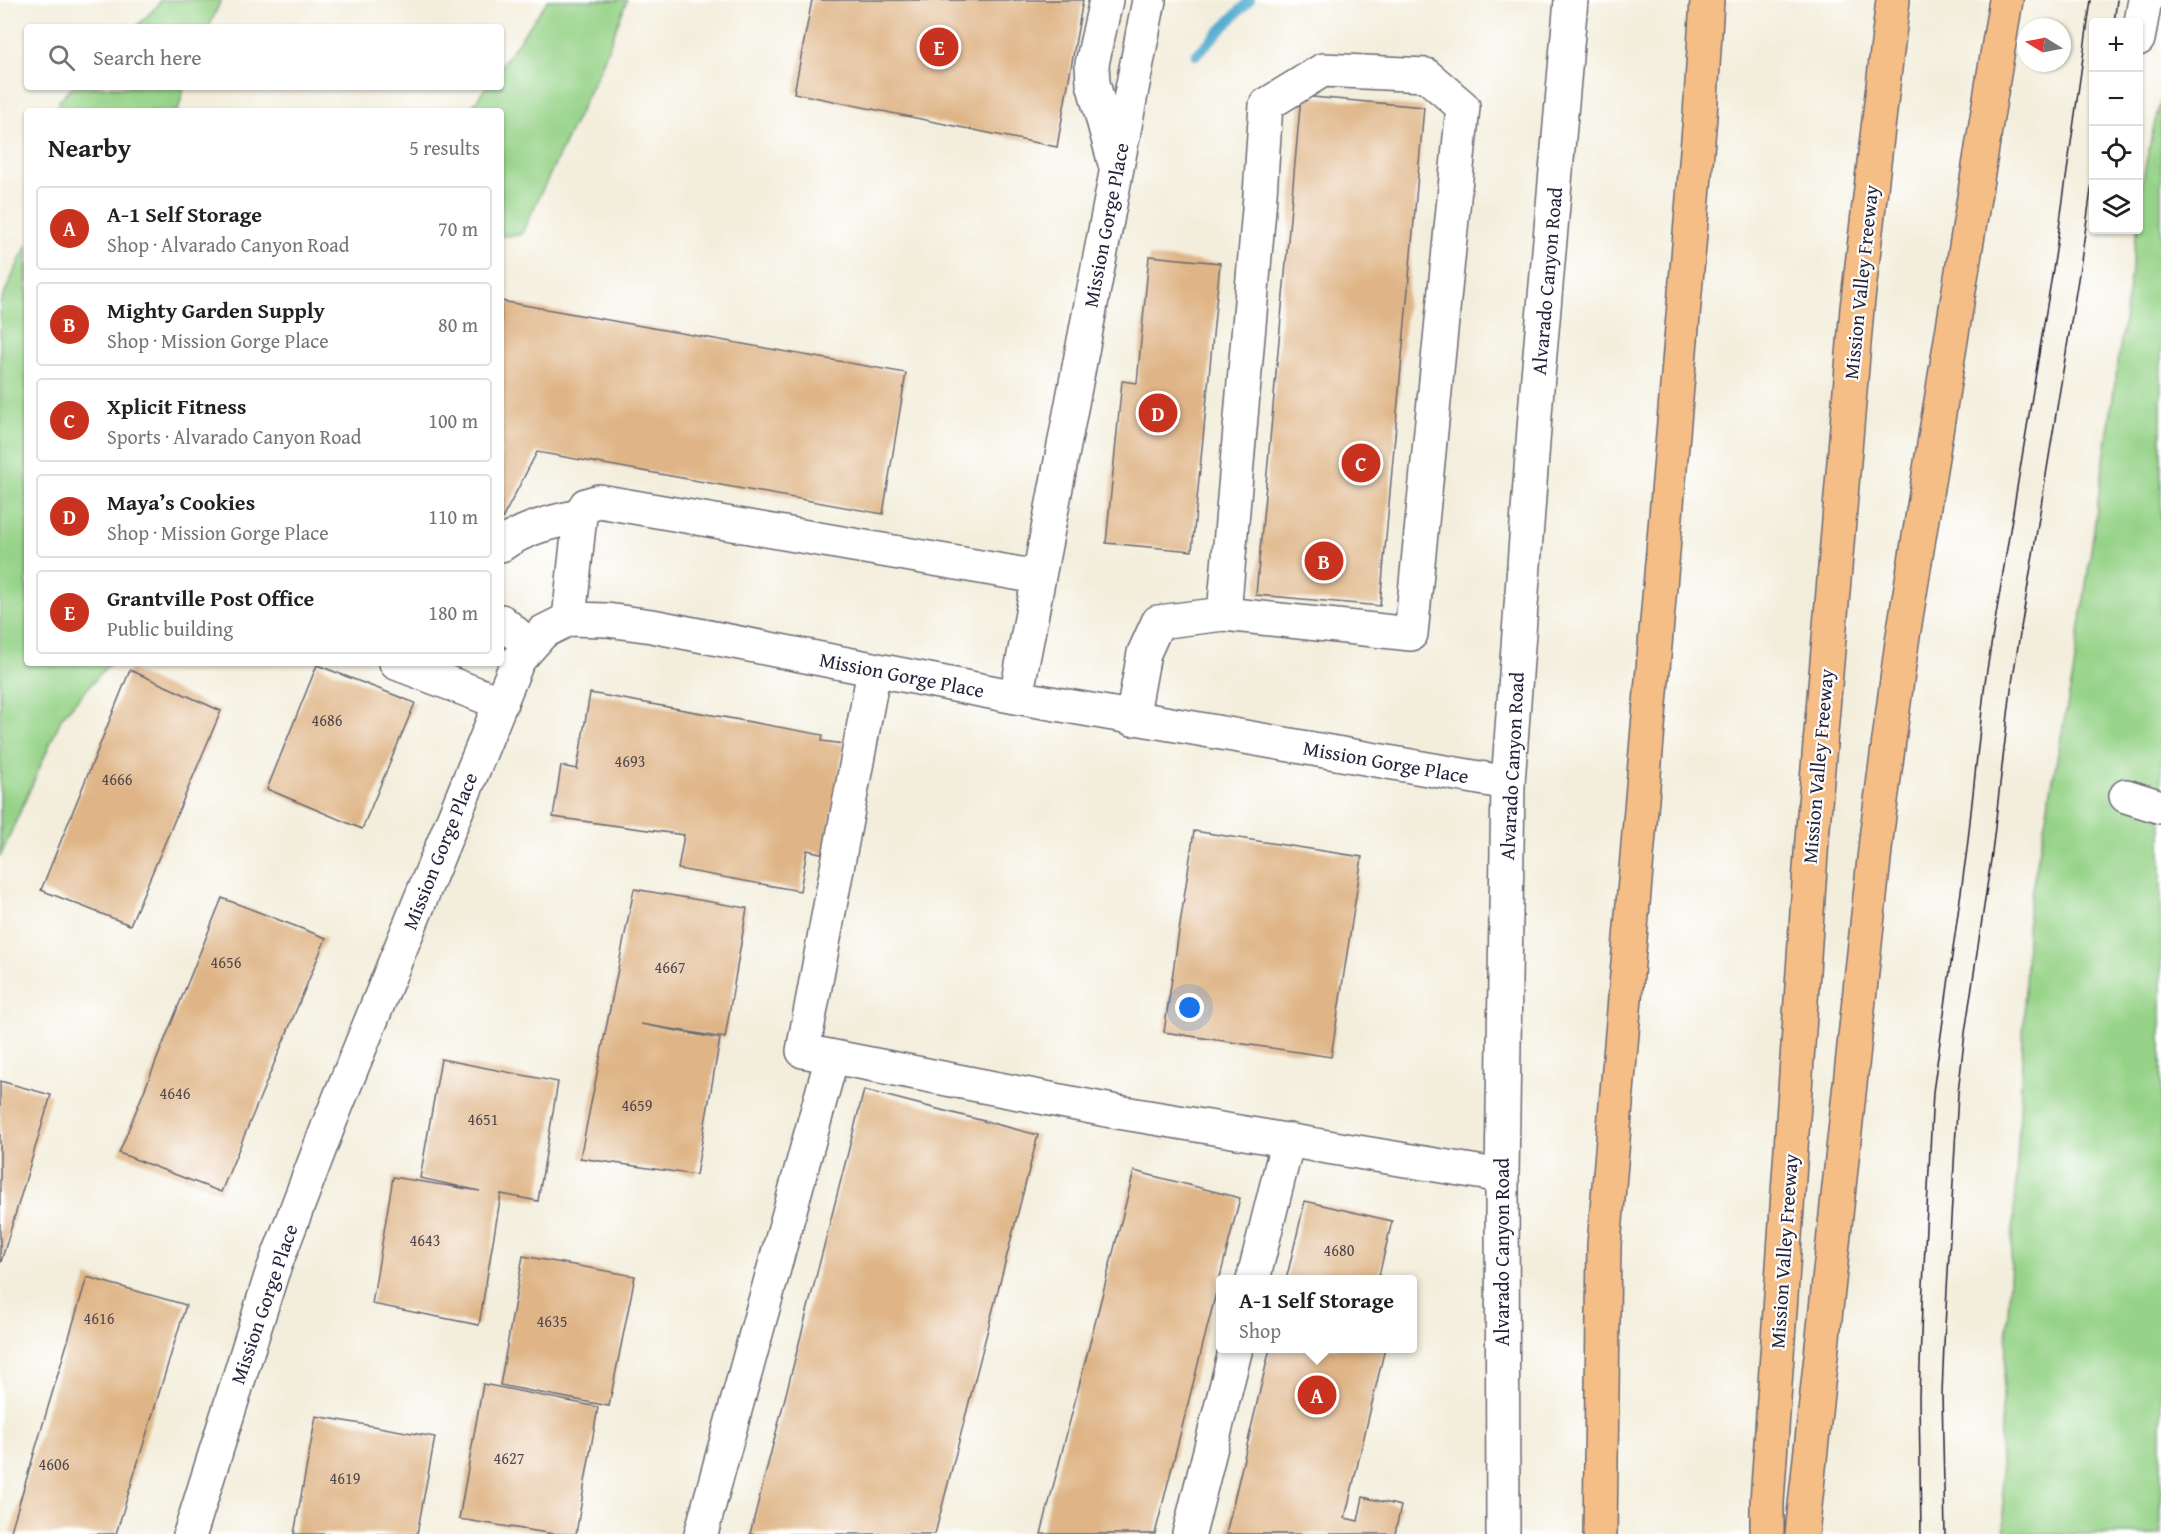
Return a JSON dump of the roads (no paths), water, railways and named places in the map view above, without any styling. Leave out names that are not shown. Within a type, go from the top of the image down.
[{"type":"highway","points":[[1697,0],[1700,116]]},
{"type":"highway","points":[[1600,1534],[1605,1245],[1700,116],[1707,0]]},
{"type":"highway","name":"Mission Valley Freeway","points":[[1767,1534],[1768,1478],[1813,828],[1857,308],[1893,0]]},
{"type":"highway","points":[[1802,1534],[1880,807],[1902,642],[2006,0]]},
{"type":"street","points":[[1106,0],[1092,64],[1093,83],[1117,169]]},
{"type":"street","name":"Mission Gorge Place","points":[[1016,698],[1149,0]]},
{"type":"street","name":"Alvarado Canyon Road","points":[[1503,1534],[1502,1176],[1508,783],[1537,387],[1571,0]]},
{"type":"street","points":[[2142,18],[2145,0]]},
{"type":"street","points":[[1132,718],[1144,653],[1158,622],[1224,614],[1411,634],[1463,107],[1425,75],[1323,70],[1266,105],[1224,614]]},
{"type":"street","points":[[569,619],[580,516],[586,505],[599,501],[1038,577]]},
{"type":"street","points":[[504,543],[542,524],[580,516]]},
{"type":"street","name":"Mission Gorge Place","points":[[190,1534],[272,1273],[331,1119],[518,660],[543,632],[569,619],[607,620],[652,626],[1016,698],[1508,783]]},
{"type":"street","points":[[504,624],[530,646]]},
{"type":"street","points":[[404,666],[501,703]]},
{"type":"street","points":[[874,670],[803,1051],[1112,1111],[1502,1176]]},
{"type":"street","points":[[2126,796],[2161,807]]},
{"type":"street","points":[[701,1534],[832,1057]]},
{"type":"street","points":[[1254,1275],[1288,1140]]},
{"type":"street","points":[[1189,1534],[1235,1353]]},
{"type":"waterway","points":[[1196,55],[1250,0]]},
{"type":"tram line","points":[[1921,1534],[1919,1397],[1933,1092],[1967,849],[1985,682],[2055,257],[2091,0]]},
{"type":"tram line","points":[[2115,18],[2117,0]]},
{"type":"tram line","points":[[1945,1534],[1942,1393],[1958,1093],[1992,853],[2011,689],[2092,180]]},
{"type":"place","name":"Grantville Post Office","points":[[939,47]]},
{"type":"place","name":"Maya’s Cookies","points":[[1158,413]]},
{"type":"place","name":"Xplicit Fitness","points":[[1361,463]]},
{"type":"place","name":"Mighty Garden Supply","points":[[1324,561]]},
{"type":"place","name":"A-1 Self Storage","points":[[1317,1395]]}]
